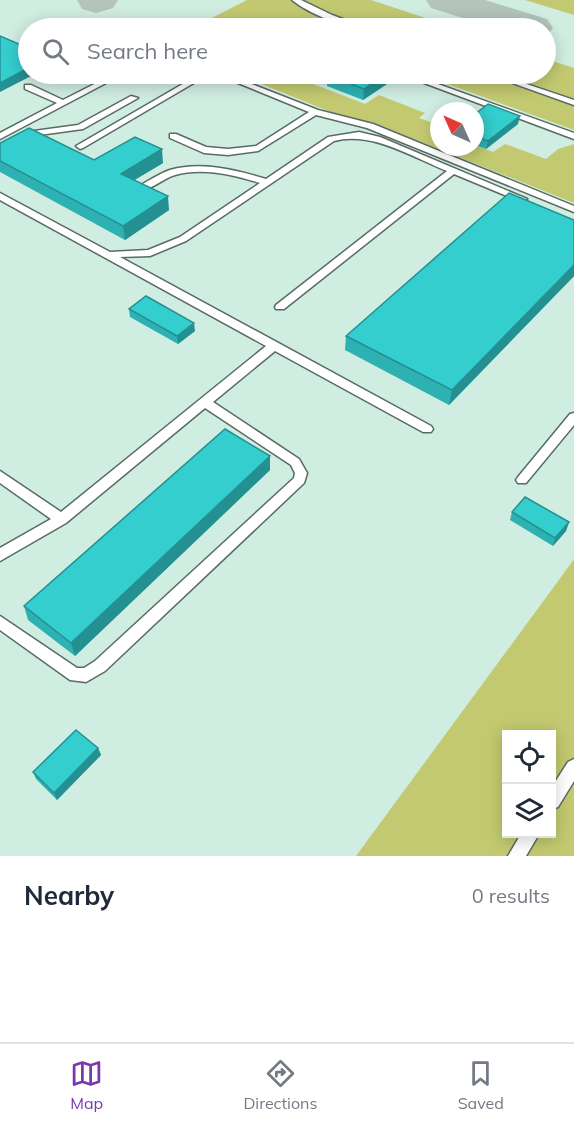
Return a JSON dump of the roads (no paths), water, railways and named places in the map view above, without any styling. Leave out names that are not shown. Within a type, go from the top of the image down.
[{"type":"lane","points":[[296,0],[332,18]]},
{"type":"lane","points":[[0,136],[100,84]]},
{"type":"lane","points":[[80,146],[188,84]]},
{"type":"lane","points":[[245,84],[315,112],[370,126],[574,209]]},
{"type":"lane","points":[[432,84],[574,136]]},
{"type":"lane","points":[[521,84],[574,102]]},
{"type":"lane","points":[[28,87],[63,103]]},
{"type":"lane","points":[[0,152],[37,133],[80,127],[134,98]]},
{"type":"lane","points":[[173,136],[204,150],[228,152],[258,148],[315,112]]},
{"type":"lane","points":[[108,255],[150,253],[183,239],[332,139],[349,134],[377,139],[552,212]]},
{"type":"lane","points":[[280,307],[454,170]]},
{"type":"lane","points":[[144,188],[163,176],[180,171],[218,172],[268,182]]},
{"type":"lane","points":[[0,196],[427,429]]},
{"type":"lane","points":[[0,555],[61,519],[274,346]]},
{"type":"lane","points":[[0,622],[75,675],[86,675],[100,666],[300,480],[301,473],[295,462],[206,403]]},
{"type":"lane","points":[[522,480],[574,417]]},
{"type":"lane","points":[[0,476],[61,519]]},
{"type":"lane","points":[[556,795],[574,766]]},
{"type":"lane","points":[[516,856],[528,838]]}]
